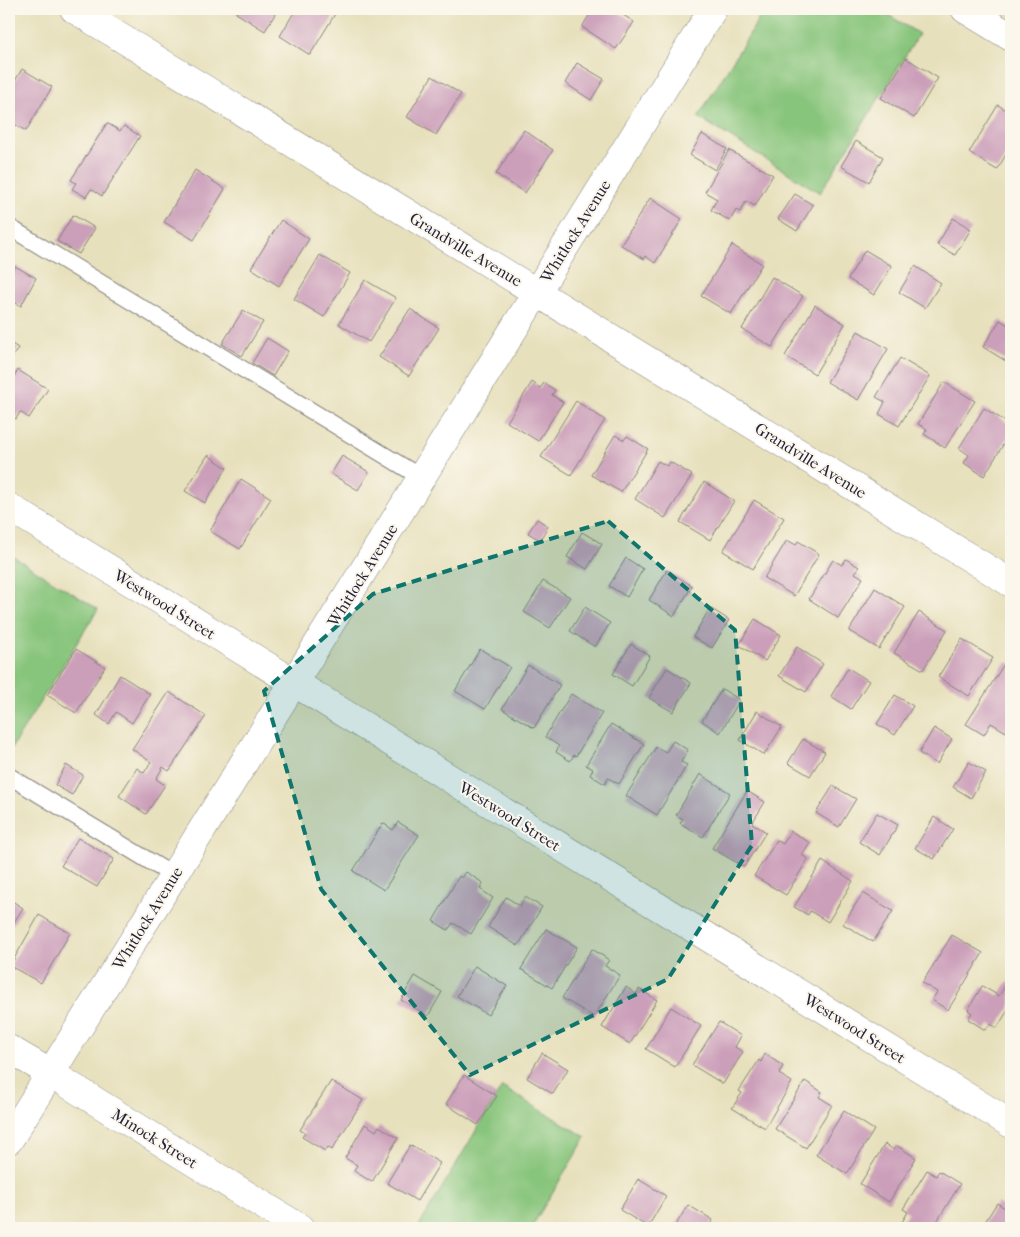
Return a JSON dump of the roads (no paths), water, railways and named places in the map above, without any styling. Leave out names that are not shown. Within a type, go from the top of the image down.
[{"type":"street","name":"Grandville Avenue","points":[[74,9],[1011,583]]},
{"type":"street","name":"Whitlock Avenue","points":[[9,1140],[713,9]]},
{"type":"street","points":[[965,9],[1011,37]]},
{"type":"street","name":"Westwood Street","points":[[9,507],[1011,1124]]},
{"type":"street","name":"Minock Street","points":[[9,1049],[300,1228]]},
{"type":"lane","points":[[9,227],[422,478]]},
{"type":"lane","points":[[9,776],[174,876]]}]
